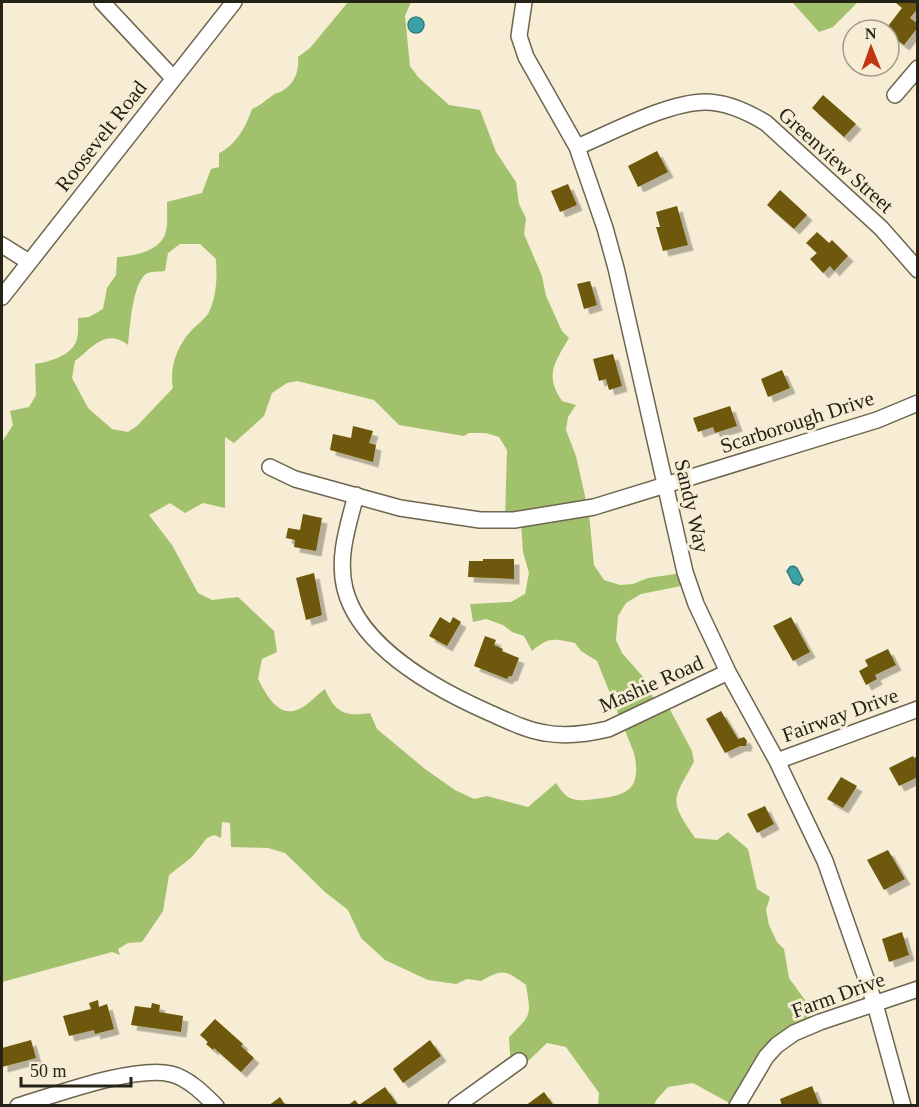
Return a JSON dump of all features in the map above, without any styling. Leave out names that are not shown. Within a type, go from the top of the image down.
[{"type":"street","points":[[102,2],[173,78]]},
{"type":"street","name":"Roosevelt Road","points":[[2,297],[234,2]]},
{"type":"street","name":"Sandy Way","points":[[524,2],[519,36],[526,57],[577,147],[605,228],[665,486],[696,604],[728,672],[777,761],[825,861],[875,1004],[903,1106]]},
{"type":"street","points":[[895,95],[918,68]]},
{"type":"street","name":"Greenview Street","points":[[577,147],[662,111],[683,105],[704,102],[723,104],[749,112],[766,123],[881,228],[918,270]]},
{"type":"street","points":[[2,245],[29,262]]},
{"type":"street","name":"Scarborough Drive","points":[[270,467],[295,478],[400,508],[480,520],[514,520],[594,507],[877,420],[918,403]]},
{"type":"street","name":"Mashie Road","points":[[356,495],[344,542],[343,557],[343,573],[350,602],[361,621],[378,642],[424,678],[460,700],[518,726],[568,736],[608,729],[728,672]]},
{"type":"street","name":"Fairway Drive","points":[[777,761],[918,709]]},
{"type":"street","name":"Farm Drive","points":[[737,1106],[758,1069],[785,1039],[805,1027],[918,989]]},
{"type":"street","points":[[456,1106],[519,1061]]},
{"type":"street","points":[[18,1106],[119,1077],[147,1073],[172,1074],[195,1086],[216,1106]]},
{"type":"green space","points":[[348,2],[411,2],[405,16],[410,66],[418,77],[449,105],[480,110],[496,152],[516,182],[519,204],[526,218],[524,234],[542,276],[546,296],[562,331],[569,338],[553,369],[553,376],[562,401],[576,405],[568,417],[566,430],[576,456],[589,514],[594,565],[604,580],[620,585],[682,573],[686,585],[641,594],[626,603],[618,616],[616,640],[622,653],[644,678],[657,706],[668,706],[692,751],[694,762],[678,793],[677,808],[681,816],[695,838],[717,840],[728,832],[748,849],[757,889],[770,897],[766,910],[769,925],[777,942],[784,949],[789,978],[805,1000],[814,1027],[786,1042],[733,1105],[693,1083],[668,1087],[654,1105],[598,1105],[599,1093],[566,1047],[547,1043],[525,1064],[511,1071],[509,1037],[528,1014],[526,985],[504,972],[481,981],[467,979],[456,984],[428,980],[385,960],[361,938],[348,910],[325,892],[285,853],[268,848],[231,847],[230,823],[222,822],[221,838],[214,835],[207,838],[192,857],[169,875],[163,911],[142,942],[128,943],[118,949],[120,955],[112,952],[2,982],[2,442],[13,425],[10,411],[29,407],[36,395],[35,364],[53,360],[69,351],[77,339],[78,318],[89,317],[103,309],[107,288],[116,275],[117,257],[139,254],[159,243],[166,231],[167,202],[202,193],[211,169],[219,167],[219,153],[240,135],[252,109],[282,91],[293,81],[298,68],[298,57],[310,48]],"holes":[[[180,244],[200,244],[216,259],[216,284],[210,310],[207,316],[193,328],[178,350],[173,365],[173,388],[137,426],[128,432],[112,429],[88,408],[72,378],[75,361],[94,345],[106,339],[113,338],[128,345],[132,307],[141,279],[148,273],[165,271],[168,253]],[[297,381],[374,400],[399,425],[464,436],[469,433],[486,433],[499,437],[507,450],[505,519],[521,521],[523,552],[529,573],[525,594],[511,602],[470,604],[473,622],[486,619],[503,625],[512,632],[524,636],[532,651],[552,640],[575,643],[581,651],[597,661],[634,753],[636,775],[634,783],[624,793],[589,800],[571,799],[556,783],[528,807],[487,796],[474,799],[455,790],[425,769],[377,729],[370,713],[342,712],[333,703],[325,689],[306,705],[292,711],[279,708],[269,698],[258,679],[262,659],[277,652],[274,631],[238,597],[212,600],[198,593],[172,545],[149,515],[170,503],[185,513],[203,503],[225,508],[225,437],[234,443],[264,416],[272,393],[287,383]]]},
{"type":"green space","points":[[792,2],[858,2],[833,27],[819,32]]},
{"type":"water","points":[[416,17],[422,19],[424,25],[422,31],[416,33],[410,31],[408,25],[410,19]]},
{"type":"water","points":[[793,566],[797,568],[803,580],[799,585],[793,583],[787,571]]},
{"type":"building","points":[[918,2],[918,8],[910,18],[918,24],[918,27],[904,45],[901,43],[901,18],[894,18],[902,8],[896,3]]},
{"type":"building","points":[[823,95],[856,124],[844,137],[812,108]]},
{"type":"building","points":[[657,151],[668,172],[638,187],[628,166]]},
{"type":"building","points":[[568,184],[577,205],[560,212],[551,191]]},
{"type":"building","points":[[780,190],[807,215],[794,229],[767,205]]},
{"type":"building","points":[[677,206],[688,245],[663,251],[656,227],[660,227],[656,212]]},
{"type":"building","points":[[817,232],[829,243],[832,240],[848,256],[834,271],[830,266],[823,273],[810,259],[817,253],[806,243]]},
{"type":"building","points":[[590,281],[597,305],[584,309],[577,284]]},
{"type":"building","points":[[613,354],[622,386],[609,390],[606,379],[599,381],[593,359]]},
{"type":"building","points":[[782,370],[790,388],[768,397],[761,379]]},
{"type":"building","points":[[730,406],[737,426],[715,433],[713,427],[698,432],[693,418]]},
{"type":"building","points":[[353,426],[373,431],[369,443],[376,445],[373,462],[330,450],[333,434],[351,438]]},
{"type":"building","points":[[303,514],[322,518],[316,551],[294,547],[295,540],[286,538],[288,528],[300,530]]},
{"type":"building","points":[[483,559],[514,559],[514,579],[468,577],[469,561],[483,561]]},
{"type":"building","points":[[314,573],[322,615],[306,620],[296,578]]},
{"type":"building","points":[[440,617],[450,623],[453,617],[461,622],[447,646],[429,636]]},
{"type":"building","points":[[791,617],[810,652],[793,661],[773,626]]},
{"type":"building","points":[[485,636],[496,640],[494,645],[503,649],[502,651],[519,658],[512,676],[507,679],[474,666]]},
{"type":"building","points":[[888,649],[896,665],[875,675],[877,679],[866,685],[859,671],[868,666],[865,660]]},
{"type":"building","points":[[721,711],[738,739],[744,737],[747,741],[746,746],[740,746],[725,753],[706,719]]},
{"type":"building","points":[[913,756],[914,758],[918,756],[918,777],[899,786],[889,768]]},
{"type":"building","points":[[841,777],[857,786],[843,808],[827,799]]},
{"type":"building","points":[[765,806],[774,824],[757,833],[747,814]]},
{"type":"building","points":[[888,850],[905,879],[884,890],[867,860]]},
{"type":"building","points":[[902,932],[909,955],[889,962],[882,939]]},
{"type":"building","points":[[98,1000],[99,1007],[107,1004],[114,1029],[95,1034],[94,1030],[69,1036],[63,1016],[91,1009],[89,1003]]},
{"type":"building","points":[[152,1003],[160,1005],[159,1012],[183,1016],[181,1032],[131,1025],[135,1006],[151,1008]]},
{"type":"building","points":[[215,1019],[243,1044],[241,1046],[254,1058],[241,1072],[214,1048],[213,1050],[206,1044],[208,1042],[200,1035]]},
{"type":"building","points":[[31,1040],[36,1058],[2,1067],[2,1048]]},
{"type":"building","points":[[430,1040],[441,1056],[403,1083],[393,1069]]},
{"type":"building","points":[[812,1086],[819,1104],[782,1106],[780,1099]]},
{"type":"building","points":[[385,1087],[397,1104],[396,1106],[347,1106],[355,1100],[359,1105]]},
{"type":"building","points":[[544,1092],[554,1106],[525,1106]]},
{"type":"building","points":[[280,1097],[286,1106],[268,1106]]}]
